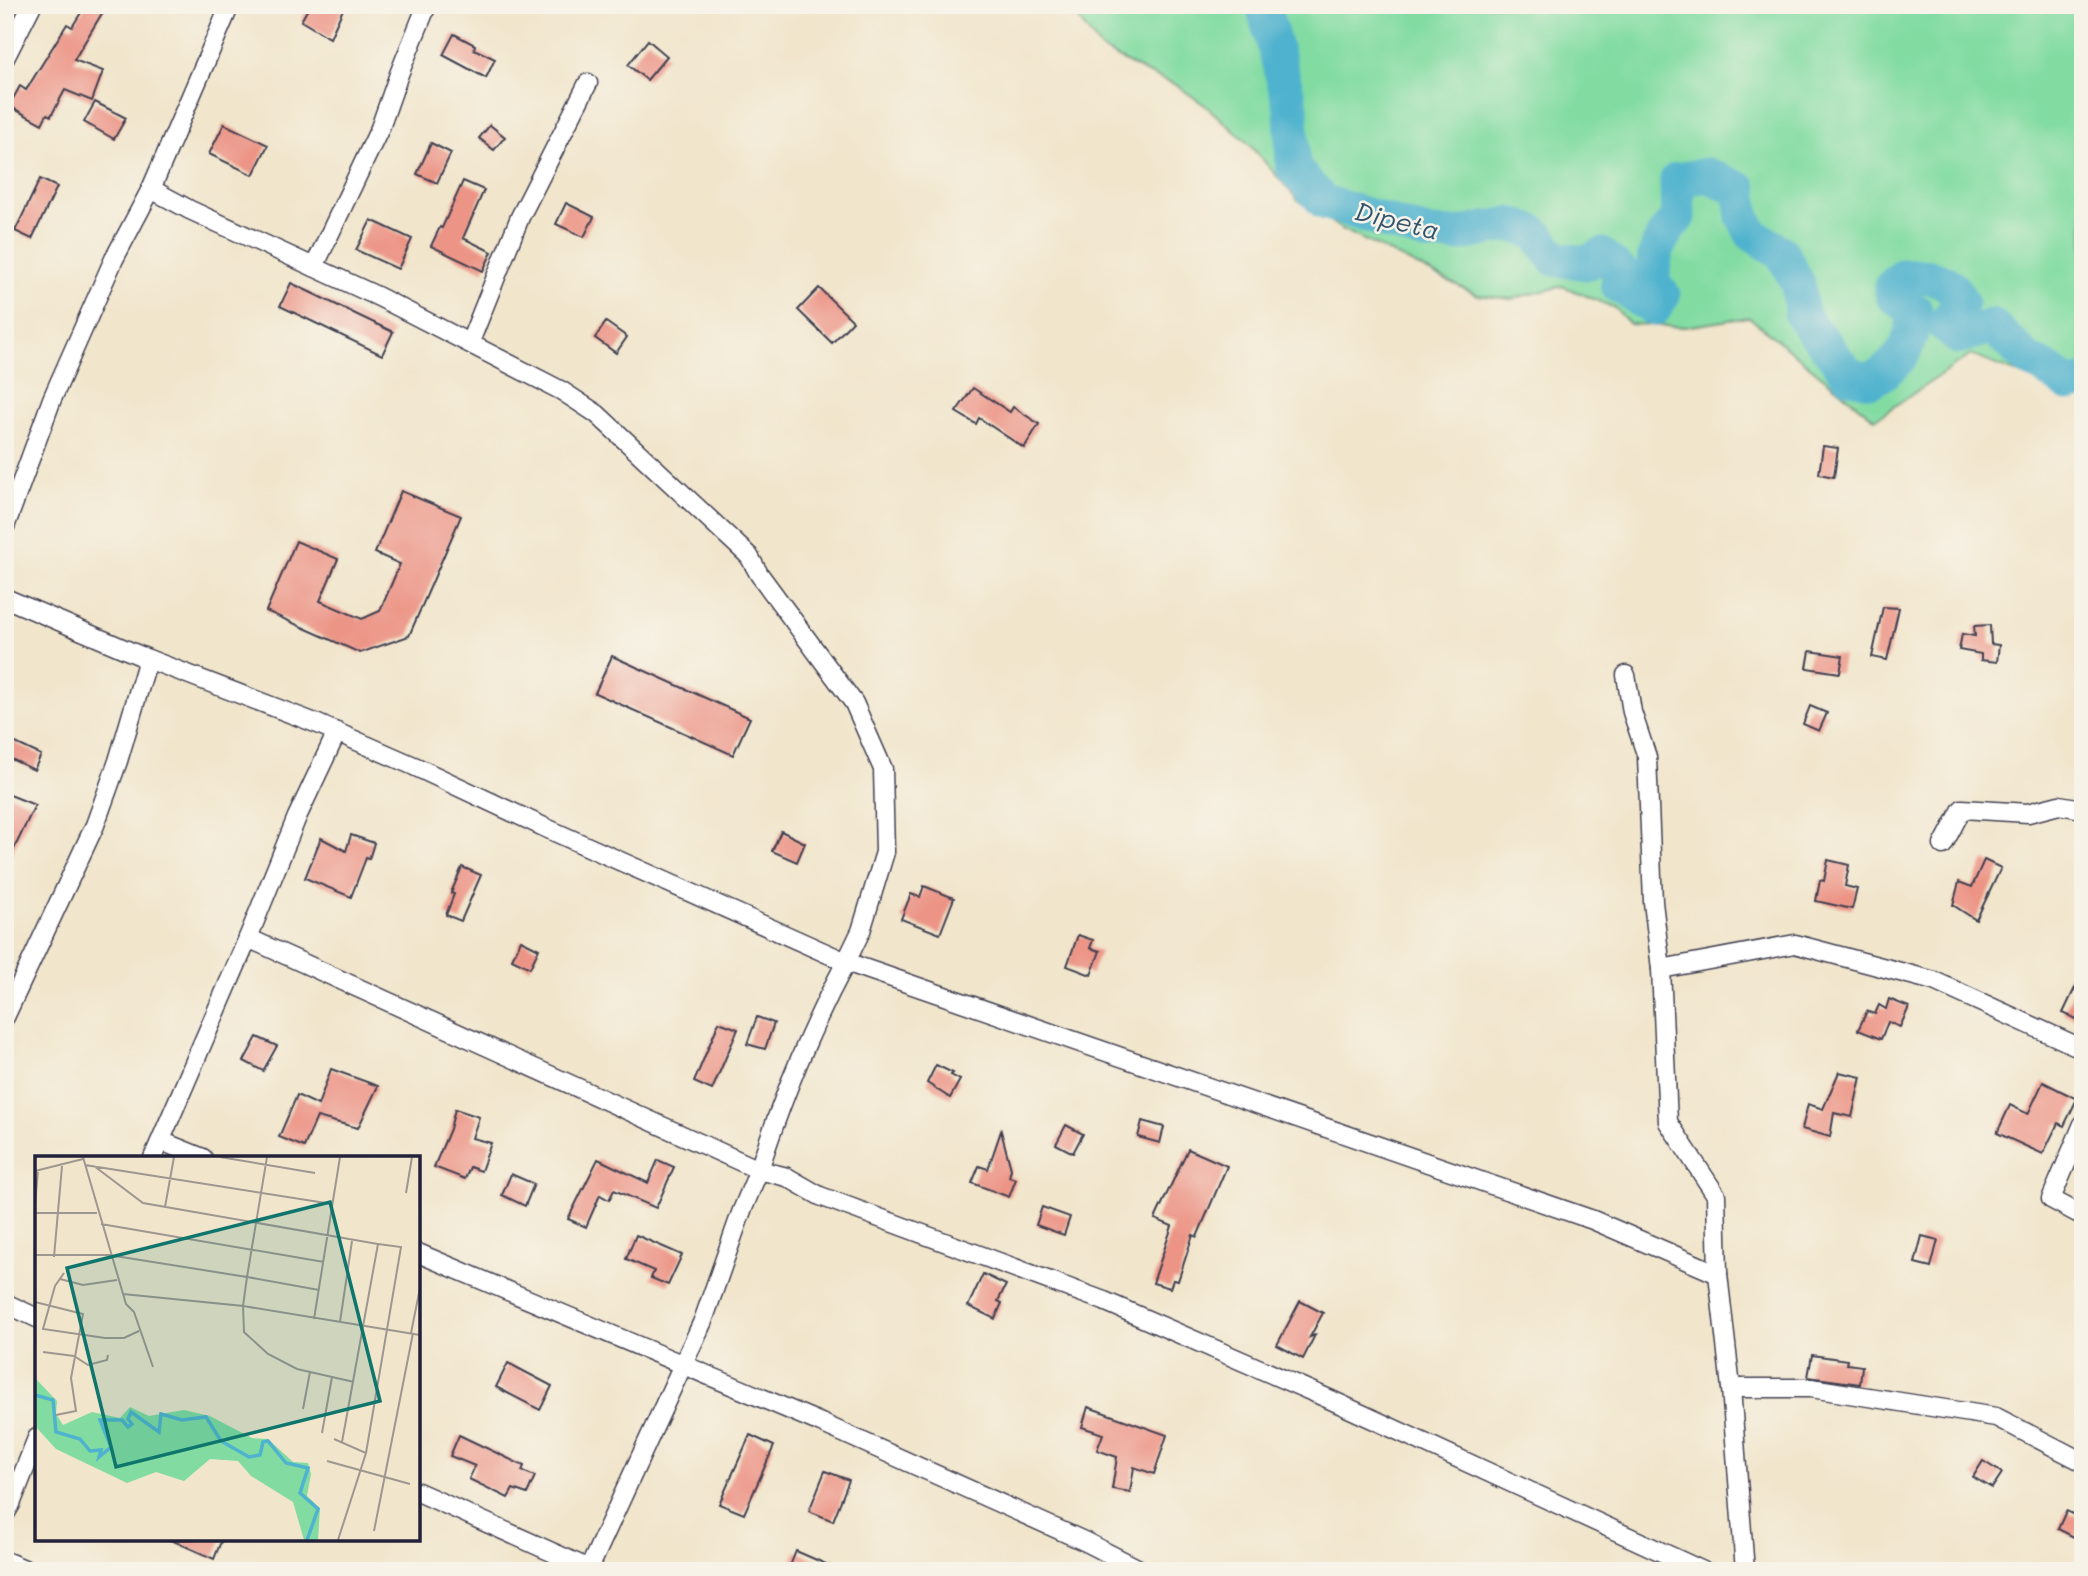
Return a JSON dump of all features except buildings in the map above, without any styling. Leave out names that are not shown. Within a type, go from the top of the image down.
[{"type":"street","points":[[5,58],[32,5]]},
{"type":"street","points":[[5,527],[52,399],[114,259],[151,189],[230,5]]},
{"type":"street","points":[[314,267],[380,128],[398,74],[427,5]]},
{"type":"street","points":[[470,342],[520,217],[588,83]]},
{"type":"street","points":[[151,189],[470,342],[562,391],[597,414],[749,556],[759,574],[854,703],[883,769],[885,852],[861,931],[820,1011],[782,1099],[759,1170],[740,1213],[703,1321],[590,1570],[420,1493]]},
{"type":"street","points":[[5,598],[148,659],[337,732],[846,962],[1592,1220],[1718,1274]]},
{"type":"street","points":[[5,1017],[95,825],[118,761],[148,659]]},
{"type":"street","points":[[1626,675],[1632,712],[1647,758],[1653,902],[1661,969],[1668,1122],[1716,1195],[1718,1274],[1731,1388],[1745,1571]]},
{"type":"street","points":[[154,1156],[248,938],[296,817],[337,732]]},
{"type":"street","points":[[1943,845],[1962,810],[2028,813],[2059,805],[2083,809]]},
{"type":"street","points":[[248,938],[759,1170],[787,1177],[820,1196],[1104,1301],[1337,1403],[1703,1571]]},
{"type":"street","points":[[1661,969],[1795,944],[1934,981],[2083,1049]]},
{"type":"street","points":[[2083,1124],[2050,1199],[2083,1216]]},
{"type":"street","points":[[161,1141],[198,1156]]},
{"type":"street","points":[[420,1254],[846,1434],[1086,1542],[1143,1571]]},
{"type":"street","points":[[5,1303],[35,1317]]},
{"type":"street","points":[[1731,1388],[1811,1388],[1996,1417],[2083,1462]]},
{"type":"street","points":[[5,1514],[35,1443]]},
{"type":"street","points":[[5,1561],[29,1571]]},
{"type":"green space","points":[[1068,5],[2083,5],[2083,398],[1971,355],[1875,419],[1749,317],[1684,327],[1630,324],[1615,308],[1563,286],[1511,299],[1477,295],[1341,229],[1298,200],[1248,143],[1206,106],[1176,85],[1101,49]]},
{"type":"waterway","name":"Dipeta","points":[[1263,5],[1291,107],[1293,168],[1324,202],[1426,234],[1456,235],[1510,224],[1536,233],[1555,259],[1587,263],[1602,255],[1622,273],[1618,285],[1654,309],[1663,295],[1653,285],[1655,256],[1661,240],[1678,217],[1677,180],[1707,175],[1740,189],[1743,216],[1752,234],[1782,253],[1798,284],[1802,316],[1850,376],[1872,380],[1891,366],[1904,351],[1915,310],[1893,296],[1891,287],[1903,276],[1921,276],[1944,282],[1956,293],[1961,302],[1944,325],[1958,337],[1992,326],[2028,360],[2068,384],[2083,382]]}]
